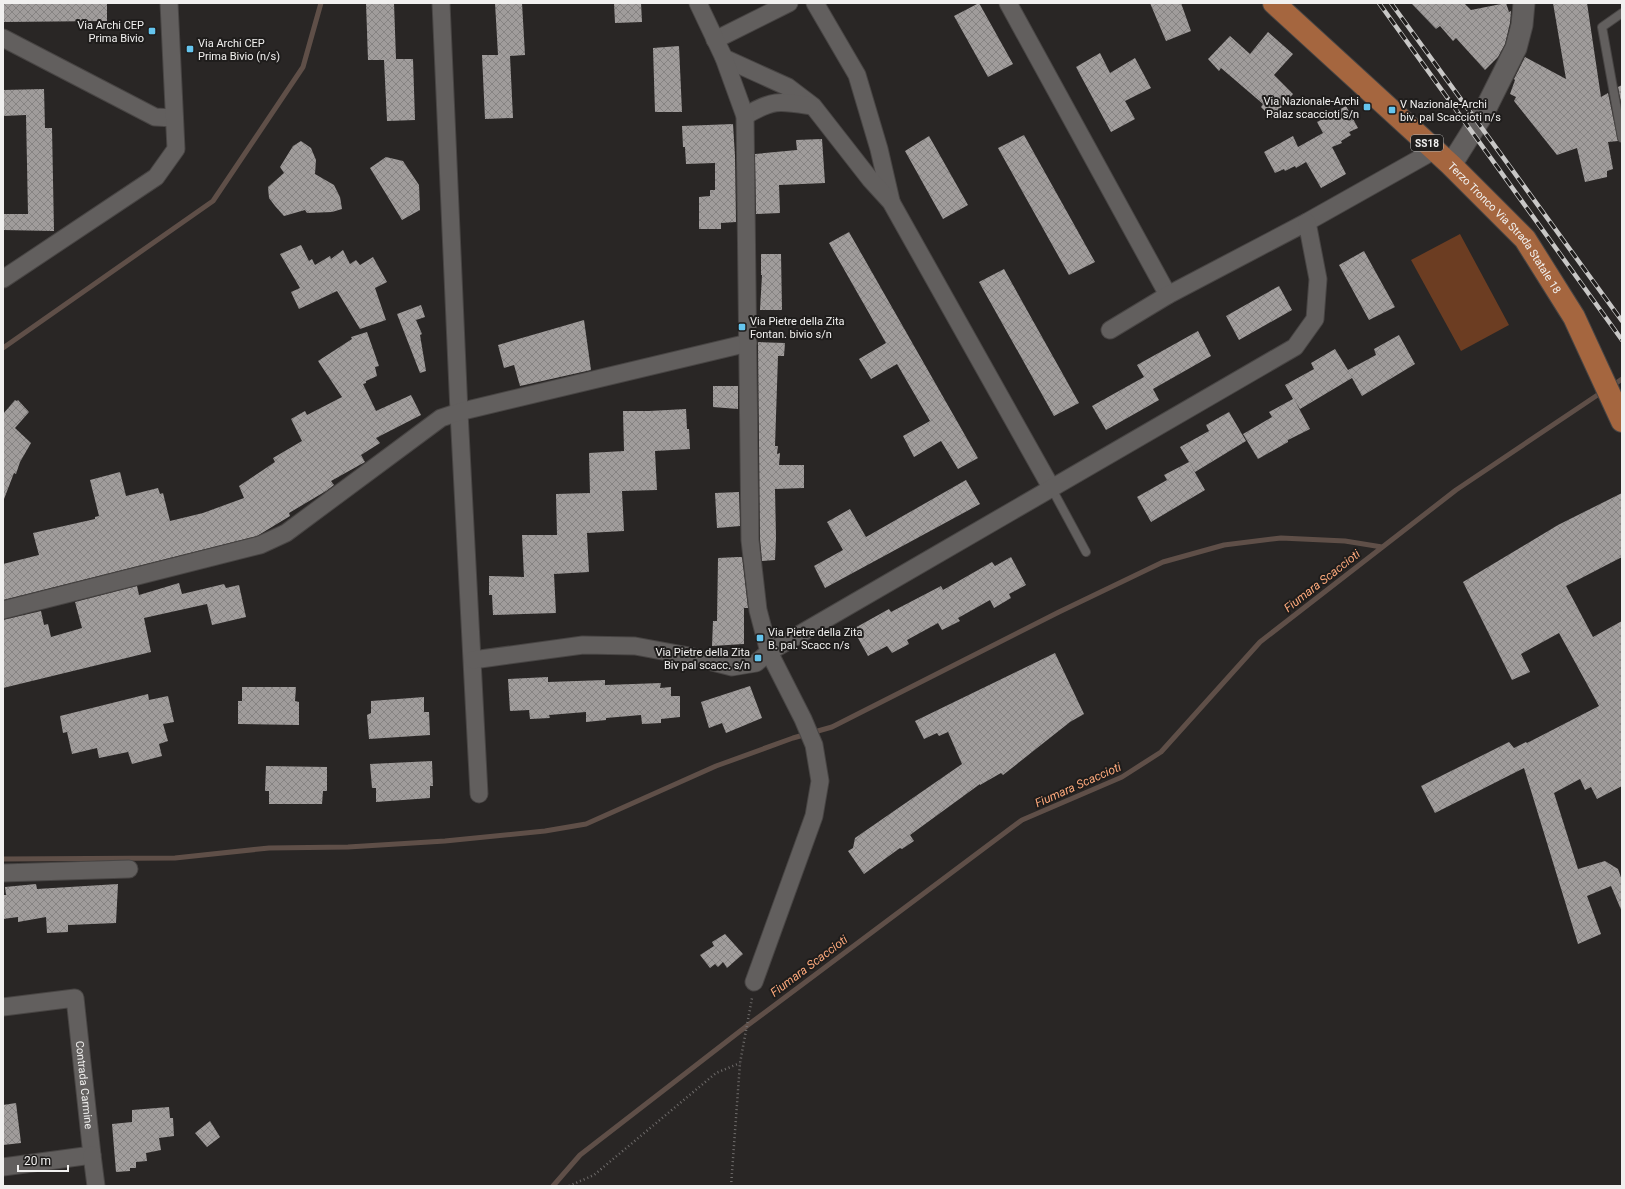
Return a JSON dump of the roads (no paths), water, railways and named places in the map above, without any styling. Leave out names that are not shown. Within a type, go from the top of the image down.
[{"type":"main road","name":"Terzo Tronco Via Strada Statale 18","points":[[1274,3],[1451,165],[1524,239],[1574,317],[1622,421]]},
{"type":"street","points":[[3,279],[156,177],[176,149],[169,3]]},
{"type":"street","points":[[441,3],[459,412],[479,794]]},
{"type":"street","points":[[698,3],[724,58],[745,116],[750,540],[758,610],[769,652],[803,719],[814,745],[820,781],[814,816],[754,982]]},
{"type":"street","points":[[715,40],[789,3]]},
{"type":"street","points":[[815,3],[857,75],[879,149],[891,202]]},
{"type":"street","points":[[1008,3],[1168,295]]},
{"type":"street","points":[[1451,165],[1483,114],[1516,48],[1522,25],[1524,3]]},
{"type":"street","points":[[3,38],[155,117],[174,118]]},
{"type":"street","points":[[724,58],[788,87],[813,106],[870,180],[891,202],[1052,489]]},
{"type":"street","points":[[745,116],[762,106],[783,101],[813,106]]},
{"type":"street","points":[[1110,330],[1168,295],[1307,222],[1435,150]]},
{"type":"street","points":[[473,660],[584,645],[635,646],[689,656],[732,667],[756,663],[769,652],[1295,347],[1315,319],[1318,279],[1307,222]]},
{"type":"street","points":[[3,610],[260,545],[286,533],[441,418],[459,412],[748,343]]},
{"type":"street","points":[[3,873],[129,869]]},
{"type":"street","name":"Contrada Carmine","points":[[3,1007],[75,998],[92,1155]]},
{"type":"street","points":[[3,1167],[92,1155],[96,1186]]},
{"type":"lane","points":[[1622,13],[1602,27],[1622,138]]},
{"type":"lane","points":[[1052,489],[1086,552]]},
{"type":"waterway","points":[[3,348],[213,201],[303,67],[321,3]]},
{"type":"waterway","name":"Fiumara Scaccioti","points":[[1612,386],[1622,379]]},
{"type":"waterway","name":"Fiumara Scaccioti","points":[[553,1186],[580,1155],[748,1025],[1022,820],[1122,777],[1161,752],[1260,642],[1456,490],[1602,392]]},
{"type":"waterway","points":[[3,859],[175,858],[269,848],[348,847],[445,841],[545,831],[586,824],[716,766],[793,738],[832,727],[1059,612],[1163,562],[1224,545],[1281,538],[1345,541],[1382,547]]},
{"type":"railway","points":[[1379,3],[1622,340]]},
{"type":"railway","points":[[1391,3],[1622,321]]},
{"type":"place","name":"Via Archi CEP Prima Bivio","points":[[152,31]]},
{"type":"place","name":"Via Archi CEP Prima Bivio (n/s)","points":[[190,49]]},
{"type":"place","name":"Via Nazionale-Archi Palaz scaccioti s/n","points":[[1367,107]]},
{"type":"place","name":"V Nazionale-Archi biv. pal Scaccioti n/s","points":[[1392,110]]},
{"type":"place","name":"Via Pietre della Zita Fontan. bivio s/n","points":[[742,327]]},
{"type":"place","name":"Via Pietre della Zita B. pal. Scacc n/s","points":[[760,638]]},
{"type":"place","name":"Via Pietre della Zita Biv pal scacc. s/n","points":[[758,658]]}]
